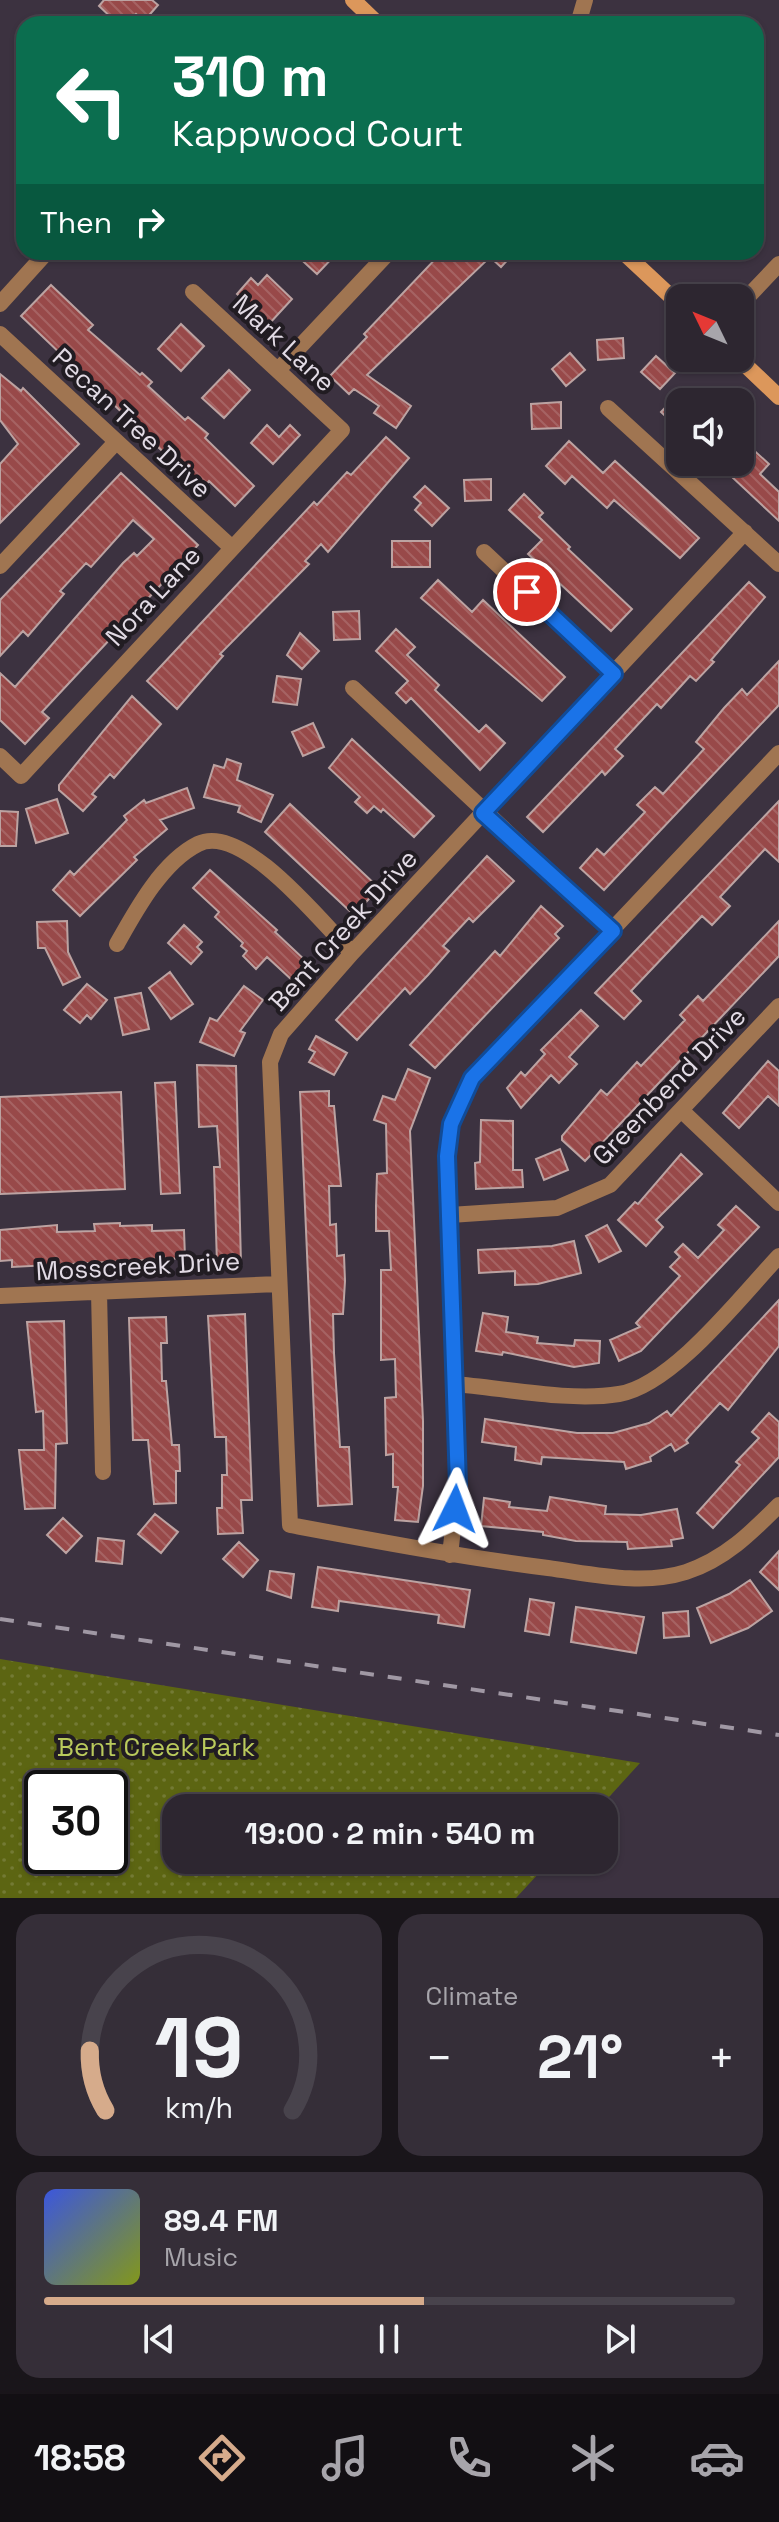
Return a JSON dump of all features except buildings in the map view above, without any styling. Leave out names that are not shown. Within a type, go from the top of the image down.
[{"type":"main road","points":[[353,0],[370,16]]},
{"type":"main road","points":[[632,260],[666,292]]},
{"type":"main road","points":[[753,372],[779,397]]},
{"type":"street","points":[[0,304],[40,260]]},
{"type":"street","points":[[278,370],[381,260]]},
{"type":"street","points":[[754,290],[779,264]]},
{"type":"street","name":"Mark Lane","points":[[193,292],[342,430]]},
{"type":"street","name":"Pecan Tree Drive","points":[[0,334],[231,547]]},
{"type":"street","points":[[608,408],[779,564]]},
{"type":"street","name":"Nora Lane","points":[[0,756],[21,776],[342,430]]},
{"type":"street","points":[[0,566],[116,442]]},
{"type":"street","name":"Bent Creek Drive","points":[[450,1555],[290,1525],[270,1062],[281,1034],[352,953],[745,532]]},
{"type":"street","points":[[484,552],[614,674]]},
{"type":"street","points":[[353,688],[483,813],[613,931]]},
{"type":"street","points":[[779,753],[472,1078],[451,1124],[447,1156],[458,1485],[450,1555],[630,1579],[651,1578],[685,1572],[716,1559],[740,1544],[779,1505]]},
{"type":"street","points":[[117,944],[138,907],[177,860],[200,842],[230,843],[253,854],[352,953]]},
{"type":"street","name":"Greenbend Drive","points":[[450,1215],[557,1208],[585,1199],[610,1185],[779,1006]]},
{"type":"street","points":[[681,1110],[779,1203]]},
{"type":"street","points":[[454,1384],[583,1395],[619,1394],[642,1386],[676,1364],[779,1256]]},
{"type":"street","name":"Mosscreek Drive","points":[[0,1296],[278,1284]]},
{"type":"street","points":[[99,1292],[103,1472]]},
{"type":"green space","name":"Bent Creek Park","points":[[0,1659],[640,1763],[612,1794],[162,1794],[162,1874],[538,1874],[516,1898],[0,1898]]},
{"type":"railway","points":[[0,1619],[779,1735]]},
{"type":"route","points":[[455,1509],[458,1485],[447,1156],[451,1124],[472,1078],[613,931],[483,813],[614,674],[527,592]]}]
